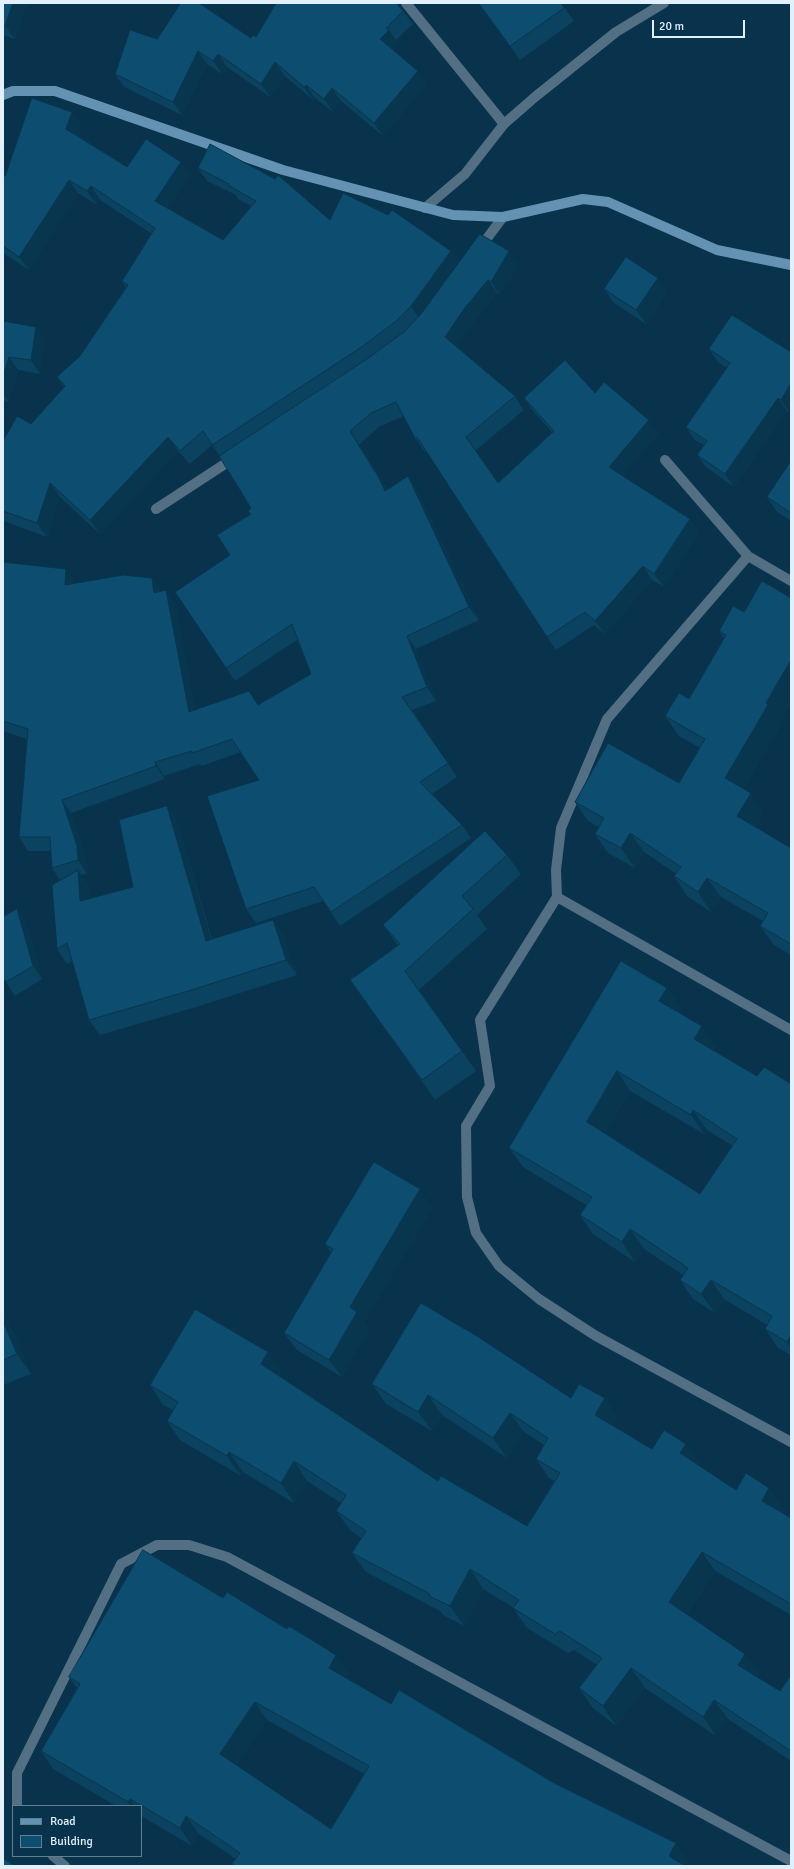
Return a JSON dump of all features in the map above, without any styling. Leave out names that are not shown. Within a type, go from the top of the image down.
[{"type":"street","points":[[406,3],[504,124]]},
{"type":"street","points":[[425,208],[465,174],[504,124],[535,97],[616,32],[664,3]]},
{"type":"street","points":[[3,95],[13,92],[55,91],[283,170],[453,215],[503,217],[583,199],[608,202],[717,250],[791,265]]},
{"type":"street","points":[[475,255],[503,217]]},
{"type":"street","points":[[156,509],[242,453]]},
{"type":"street","points":[[665,460],[748,556],[791,581]]},
{"type":"street","points":[[748,556],[607,719],[561,828],[556,870],[557,897],[480,1020],[490,1086],[466,1126],[467,1197],[476,1233],[499,1266],[546,1303],[596,1336],[791,1442]]},
{"type":"street","points":[[557,897],[791,1030]]},
{"type":"street","points":[[17,1805],[17,1773],[121,1564],[157,1545],[189,1545],[228,1557],[791,1861]]},
{"type":"street","points":[[54,1857],[65,1866]]},
{"type":"building","points":[[3,3],[13,3],[5,26],[3,25]]},
{"type":"building","points":[[181,3],[199,3],[251,38],[253,35],[256,37],[276,3],[396,3],[403,11],[386,28],[389,30],[380,39],[418,71],[374,123],[332,88],[324,99],[306,85],[304,87],[275,62],[261,84],[218,54],[213,61],[198,51],[173,102],[115,74],[130,30],[157,39]]},
{"type":"building","points":[[479,3],[561,3],[564,8],[510,46]]},
{"type":"building","points":[[32,98],[72,112],[66,129],[127,167],[146,139],[181,162],[155,201],[223,240],[256,201],[228,185],[229,184],[198,168],[210,144],[275,179],[278,175],[330,220],[343,193],[388,215],[392,210],[451,251],[411,306],[395,322],[360,348],[212,445],[203,431],[180,451],[168,437],[90,520],[50,483],[37,523],[3,511],[3,441],[17,416],[31,424],[65,386],[57,377],[80,356],[128,285],[122,281],[155,228],[91,186],[87,191],[69,180],[19,257],[3,246],[3,175],[5,176]]},
{"type":"building","points":[[480,234],[509,251],[491,282],[488,280],[464,309],[445,337],[515,396],[466,437],[498,483],[554,431],[524,398],[565,360],[595,393],[604,382],[649,420],[609,467],[690,519],[654,574],[643,566],[595,621],[585,612],[547,637],[417,437],[415,438],[396,402],[371,413],[350,431],[376,472],[385,491],[408,476],[469,607],[407,636],[427,687],[402,697],[448,763],[420,782],[462,825],[331,912],[314,887],[246,909],[207,796],[259,780],[232,739],[192,753],[192,751],[155,762],[156,766],[62,800],[77,846],[78,860],[52,868],[50,837],[19,837],[28,729],[3,721],[3,562],[66,569],[65,585],[123,575],[152,578],[154,593],[166,590],[189,712],[249,691],[258,705],[311,674],[292,624],[226,668],[175,592],[230,555],[217,535],[251,514],[248,511],[251,508],[219,456],[367,359],[404,332],[421,314]]},
{"type":"building","points":[[626,257],[658,278],[636,310],[604,289]]},
{"type":"building","points":[[732,315],[791,352],[791,383],[781,400],[778,398],[725,474],[697,455],[707,441],[686,427],[730,363],[709,349]]},
{"type":"building","points":[[3,321],[36,327],[31,360],[9,357],[3,376]]},
{"type":"building","points":[[791,461],[791,513],[767,497]]},
{"type":"building","points":[[762,581],[791,598],[791,660],[766,703],[768,705],[725,778],[751,793],[737,816],[791,848],[791,944],[760,926],[768,913],[707,878],[698,892],[674,876],[681,867],[630,833],[621,848],[595,834],[604,818],[575,802],[608,743],[679,783],[705,739],[665,716],[679,693],[689,699],[726,635],[719,631],[733,606],[744,612]]},
{"type":"building","points":[[167,806],[206,941],[273,920],[286,960],[89,1020],[67,943],[57,949],[52,885],[78,870],[80,901],[133,887],[119,820]]},
{"type":"building","points":[[485,831],[507,855],[462,896],[473,909],[405,971],[462,1051],[422,1080],[350,980],[400,944],[383,925]]},
{"type":"building","points":[[17,909],[33,966],[6,982],[3,978],[3,917]]},
{"type":"building","points":[[621,961],[667,988],[659,1001],[702,1026],[694,1039],[757,1076],[764,1067],[791,1084],[791,1335],[787,1342],[765,1329],[772,1316],[711,1280],[701,1294],[680,1280],[688,1268],[630,1229],[622,1242],[580,1215],[592,1197],[509,1148]],"holes":[[[617,1071],[691,1115],[693,1110],[737,1139],[700,1194],[587,1122]]]},
{"type":"building","points":[[374,1162],[420,1189],[350,1307],[357,1312],[329,1360],[284,1333],[333,1249],[325,1244]]},
{"type":"building","points":[[421,1303],[480,1338],[571,1398],[579,1384],[605,1398],[595,1415],[652,1449],[664,1430],[686,1444],[680,1453],[736,1490],[746,1473],[769,1488],[762,1501],[791,1518],[791,1604],[702,1552],[669,1602],[745,1654],[738,1665],[780,1691],[791,1675],[791,1751],[714,1700],[703,1717],[631,1668],[603,1706],[579,1688],[602,1658],[560,1631],[555,1634],[513,1608],[519,1600],[470,1569],[450,1606],[352,1553],[366,1531],[336,1511],[346,1495],[294,1461],[281,1483],[229,1452],[227,1456],[167,1421],[178,1402],[150,1385],[195,1309],[268,1352],[261,1364],[438,1481],[441,1476],[527,1526],[560,1473],[536,1459],[548,1438],[510,1413],[493,1438],[428,1395],[418,1412],[372,1384]]},
{"type":"building","points":[[3,1321],[17,1354],[3,1360]]},
{"type":"building","points":[[143,1550],[223,1598],[227,1592],[287,1629],[289,1626],[336,1655],[329,1668],[391,1704],[399,1690],[554,1783],[676,1843],[669,1856],[685,1866],[235,1866],[232,1864],[240,1853],[186,1816],[180,1828],[130,1799],[128,1802],[41,1751],[80,1684],[69,1677]],"holes":[[[255,1702],[369,1766],[331,1829],[220,1754]]]},
{"type":"building","points":[[4,1859],[16,1866],[3,1866]]}]
